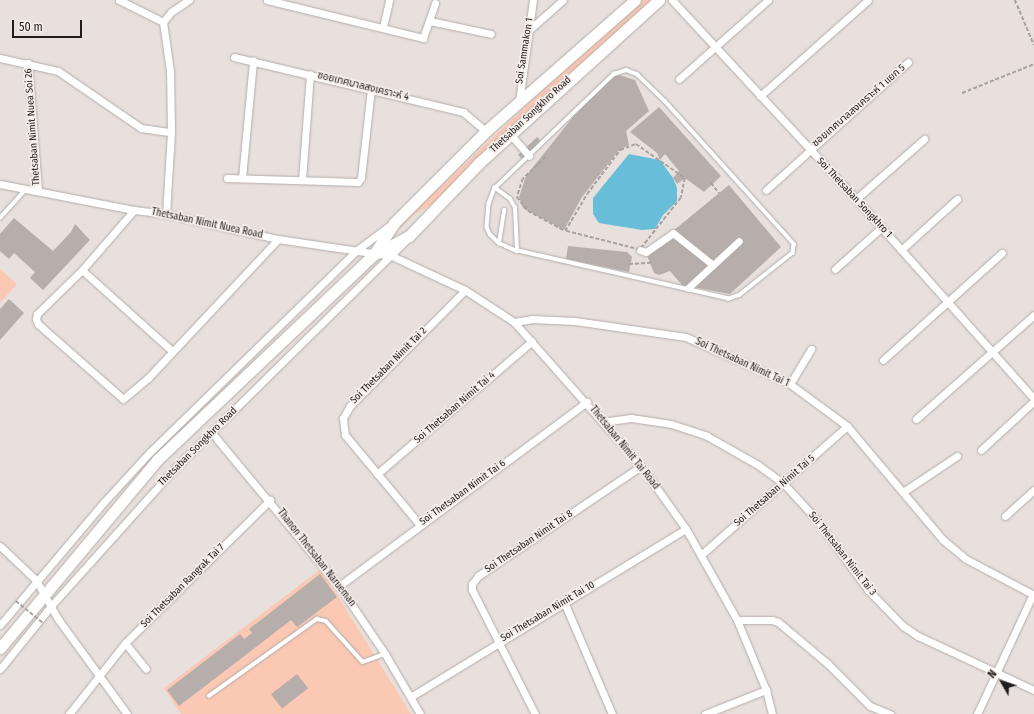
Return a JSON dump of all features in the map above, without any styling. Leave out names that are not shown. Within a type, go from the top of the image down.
[{"type":"street","points":[[119,0],[163,22]]},
{"type":"street","points":[[166,214],[171,132],[170,71],[163,22],[171,12],[189,0]]},
{"type":"street","points":[[267,0],[383,27],[423,38],[435,3]]},
{"type":"street","points":[[383,27],[389,0]]},
{"type":"street","name":"Soi Sammakon 1","points":[[519,102],[532,0]]},
{"type":"street","points":[[529,30],[563,0]]},
{"type":"street","name":"Thetsaban Songkhro Road","points":[[0,623],[36,580],[150,452],[357,250],[394,223],[486,131],[635,0]]},
{"type":"street","name":"Thetsaban Songkhro Road","points":[[0,669],[51,606],[123,524],[211,432],[392,256],[409,236],[510,134],[659,0]]},
{"type":"street","name":"Soi Thetsaban Songkhro 1","points":[[672,0],[715,44],[809,150],[856,199],[1034,400]]},
{"type":"street","points":[[679,79],[715,44],[768,0]]},
{"type":"street","points":[[760,96],[868,0]]},
{"type":"street","points":[[430,21],[491,34]]},
{"type":"street","name":"ซอยเทศบาลสงเคราะห์ 4","points":[[234,57],[310,74],[463,112],[486,131]]},
{"type":"street","points":[[0,58],[48,67],[71,78],[141,128],[171,132]]},
{"type":"street","points":[[242,178],[253,61]]},
{"type":"street","name":"ซอยเทศบาลสงเคราะห์ 1 แยก 5","points":[[766,190],[908,62]]},
{"type":"street","name":"Thetsaban Nimit Nuea Soi 26","points":[[28,63],[38,190]]},
{"type":"street","points":[[302,180],[310,74]]},
{"type":"street","points":[[227,178],[360,181],[371,89]]},
{"type":"street","points":[[510,134],[529,156]]},
{"type":"street","points":[[856,199],[924,139]]},
{"type":"street","name":"Thetsaban Nimit Nuea Road","points":[[0,184],[38,190],[134,210],[166,214],[278,239],[392,256]]},
{"type":"street","points":[[901,250],[957,199]]},
{"type":"street","points":[[134,210],[82,270],[37,314],[38,324],[124,399],[148,378],[278,239]]},
{"type":"street","name":"Thetsaban Songkhro Road","points":[[0,648],[158,460],[374,254],[394,223]]},
{"type":"street","points":[[835,269],[882,228]]},
{"type":"street","points":[[640,250],[646,252],[673,233],[713,265]]},
{"type":"street","name":"Thetsaban Songkhro Road","points":[[374,254],[409,236]]},
{"type":"street","points":[[688,288],[739,242]]},
{"type":"street","points":[[883,360],[1002,253]]},
{"type":"street","name":"Thetsaban Nimit Tai Road","points":[[392,256],[465,290],[514,322],[587,402],[602,422],[641,466],[702,554],[737,620],[766,690],[772,714]]},
{"type":"street","points":[[82,270],[172,351]]},
{"type":"street","name":"Soi Thetsaban Nimit Tai 2","points":[[420,525],[345,435],[343,418],[350,406],[465,290]]},
{"type":"street","points":[[916,419],[1034,315]]},
{"type":"street","name":"Soi Thetsaban Nimit Tai 1","points":[[514,322],[532,319],[574,321],[686,337],[790,384],[847,426],[942,538],[966,559],[1034,594]]},
{"type":"street","name":"Soi Thetsaban Nimit Tai 4","points":[[377,474],[532,341]]},
{"type":"street","points":[[790,384],[811,349]]},
{"type":"street","points":[[981,450],[1034,400]]},
{"type":"street","name":"Soi Thetsaban Nimit Tai 6","points":[[339,586],[587,402]]},
{"type":"street","name":"Soi Thetsaban Nimit Tai 3","points":[[602,422],[632,418],[671,424],[707,436],[758,465],[784,484],[816,519],[868,590],[903,626],[918,636],[1034,690]]},
{"type":"street","name":"Soi Thetsaban Nimit Tai 5","points":[[702,554],[784,484],[847,426]]},
{"type":"street","name":"Thanon Thetsaban Narueman","points":[[211,432],[270,500],[339,586],[412,696],[420,714]]},
{"type":"street","points":[[903,492],[957,456]]},
{"type":"street","name":"Soi Thetsaban Nimit Tai 8","points":[[535,714],[472,590],[474,579],[641,466]]},
{"type":"street","points":[[1005,516],[1034,490]]},
{"type":"street","name":"Soi Thetsaban Rangrak Tai 7","points":[[69,714],[125,643],[270,500]]},
{"type":"street","name":"Soi Thetsaban Nimit Tai 10","points":[[412,696],[498,642],[686,529]]},
{"type":"street","points":[[0,546],[36,580],[58,619],[127,714]]},
{"type":"street","points":[[977,714],[1034,594]]},
{"type":"street","points":[[564,602],[612,714]]},
{"type":"street","points":[[737,620],[772,620],[778,622],[828,664],[870,706],[890,714]]},
{"type":"street","points":[[125,643],[146,669]]},
{"type":"street","points":[[705,714],[766,690]]},
{"type":"street","points":[[870,706],[873,714]]},
{"type":"lane","points":[[626,70],[637,74],[665,101],[794,244],[793,253],[740,295],[729,299],[688,288],[517,251],[499,243],[490,234],[486,219],[495,188],[614,74],[626,70]]},
{"type":"lane","points":[[0,218],[26,188]]},
{"type":"lane","points":[[495,188],[510,199],[516,208],[517,251]]},
{"type":"lane","points":[[499,243],[504,210]]},
{"type":"lane","points":[[209,696],[318,619],[326,621],[363,662],[385,654]]},
{"type":"path","points":[[1015,0],[1034,45]]},
{"type":"path","points":[[962,93],[1034,64]]},
{"type":"path","points":[[546,157],[523,179],[517,196],[528,211],[565,231],[640,250],[681,198],[685,178],[636,144],[620,150],[587,194],[565,231]]},
{"type":"path","points":[[711,183],[719,194]]},
{"type":"path","points":[[629,264],[651,263]]},
{"type":"path","points":[[16,600],[43,623]]},
{"type":"shaded area","points":[[642,0],[652,0],[496,141],[431,205],[415,214],[394,234],[394,231],[529,103]]},
{"type":"shaded area","points":[[0,269],[17,284],[0,303]]},
{"type":"shaded area","points":[[321,569],[411,714],[181,714],[164,688]]},
{"type":"water","points":[[629,154],[660,160],[673,178],[677,188],[677,201],[663,215],[655,229],[642,230],[599,223],[593,214],[593,198]]},
{"type":"building","points":[[616,74],[635,80],[649,111],[626,131],[629,145],[619,150],[582,197],[564,230],[523,208],[519,197],[526,176],[577,112]]},
{"type":"building","points":[[659,107],[721,176],[704,192],[685,178],[677,184],[673,178],[679,171],[665,154],[660,160],[657,153],[630,132]]},
{"type":"building","points":[[537,137],[540,140],[538,145],[522,159],[518,155]]},
{"type":"building","points":[[729,185],[781,247],[730,294],[682,285],[670,271],[659,275],[654,273],[646,253]]},
{"type":"building","points":[[14,218],[53,251],[71,232],[75,224],[90,240],[43,290],[30,278],[35,272],[14,253],[9,259],[0,251],[0,234]]},
{"type":"building","points":[[568,246],[627,252],[632,257],[629,272],[566,259]]},
{"type":"building","points":[[9,299],[24,313],[0,340],[0,309]]},
{"type":"building","points":[[320,574],[337,597],[297,627],[291,620],[179,706],[167,690],[240,634],[244,639],[252,633],[249,629]]},
{"type":"building","points":[[297,674],[308,688],[282,709],[271,694]]}]
